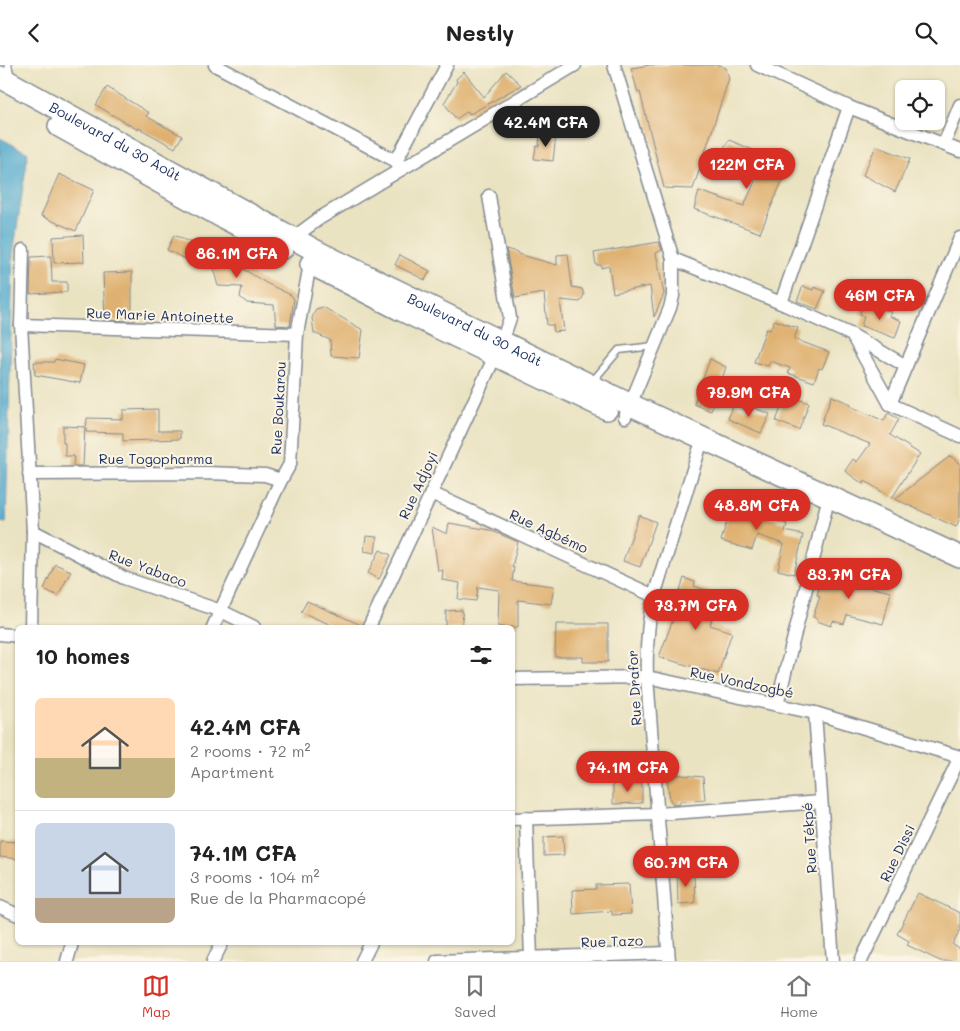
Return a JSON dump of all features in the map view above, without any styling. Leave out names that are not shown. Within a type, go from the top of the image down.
[{"type":"highway","name":"Boulevard du 30 Août","points":[[5,83],[314,258],[628,411],[960,557]]},
{"type":"highway","name":"Boulevard du 30 Août","points":[[499,349],[589,384],[628,411],[699,450],[960,570]]},
{"type":"street","points":[[215,65],[400,164]]},
{"type":"street","points":[[400,164],[447,65]]},
{"type":"street","points":[[290,244],[320,217],[400,164],[575,65]]},
{"type":"street","points":[[614,65],[673,259],[673,296],[670,308],[628,411]]},
{"type":"street","points":[[757,65],[848,107],[960,151]]},
{"type":"street","points":[[944,144],[960,105]]},
{"type":"street","points":[[782,303],[848,107]]},
{"type":"street","name":"Rue Adjoyi","points":[[370,625],[499,349],[510,317],[489,196]]},
{"type":"street","points":[[890,404],[960,238]]},
{"type":"street","points":[[23,250],[22,325],[33,531],[31,625]]},
{"type":"street","name":"Rue Boukarou","points":[[215,625],[290,464],[297,334],[314,258]]},
{"type":"street","points":[[673,259],[782,303],[852,335],[906,366]]},
{"type":"street","name":"Rue Marie Antoinette","points":[[22,325],[297,334]]},
{"type":"street","points":[[852,335],[890,404],[960,436]]},
{"type":"street","name":"Rue Drafor","points":[[668,957],[646,643],[648,620],[654,596],[699,450]]},
{"type":"street","name":"Rue Togopharma","points":[[29,474],[226,474],[265,475],[282,480]]},
{"type":"street","name":"Rue Agbémo","points":[[431,493],[654,596]]},
{"type":"street","points":[[777,705],[826,508]]},
{"type":"street","name":"Rue Yabaco","points":[[33,531],[124,577],[221,611],[250,625]]},
{"type":"street","points":[[0,634],[15,636]]},
{"type":"street","name":"Rue Vondzogbé","points":[[515,679],[647,677],[815,713],[960,757]]},
{"type":"street","name":"Rue Tékpé","points":[[815,713],[833,961]]},
{"type":"street","name":"Rue Dissi","points":[[861,961],[960,757]]},
{"type":"street","points":[[515,819],[658,814],[821,802]]},
{"type":"street","points":[[526,818],[531,958]]},
{"type":"street","points":[[0,907],[15,914]]},
{"type":"street","points":[[67,961],[71,945]]},
{"type":"street","points":[[214,961],[221,945]]},
{"type":"street","points":[[362,961],[369,945]]},
{"type":"street","name":"Rue Tazo","points":[[437,961],[668,957]]},
{"type":"lane","points":[[589,384],[619,350],[654,346]]},
{"type":"water","points":[[0,138],[28,153],[13,254],[6,523],[0,522]]},
{"type":"building","points":[[650,65],[720,65],[726,68],[729,78],[693,189],[664,188],[640,92],[638,93],[631,68]]},
{"type":"building","points":[[506,71],[521,85],[472,113],[469,114],[468,111],[456,119],[444,103],[457,82],[456,79],[464,72],[484,97]]},
{"type":"building","points":[[107,87],[149,113],[146,116],[182,136],[175,148],[139,128],[138,130],[96,105]]},
{"type":"building","points":[[540,134],[556,135],[553,161],[534,159],[536,146],[539,147]]},
{"type":"building","points":[[729,140],[789,165],[760,233],[694,209],[699,191],[744,206],[759,172],[719,155]]},
{"type":"building","points":[[876,146],[910,159],[895,192],[863,175]]},
{"type":"building","points":[[59,174],[94,190],[76,231],[41,216]]},
{"type":"building","points":[[83,235],[84,262],[54,263],[53,237]]},
{"type":"building","points":[[174,235],[222,256],[266,283],[291,295],[294,299],[290,326],[276,325],[274,305],[247,303],[240,297],[242,287],[218,286],[213,268],[204,268],[167,250]]},
{"type":"building","points":[[659,242],[662,250],[656,253],[664,294],[654,317],[650,286],[613,293],[609,266],[601,268],[601,265],[596,265],[594,253]]},
{"type":"building","points":[[506,249],[557,265],[557,255],[568,254],[572,287],[582,289],[584,295],[580,302],[560,300],[564,331],[554,332],[553,325],[547,325],[544,293],[515,298]]},
{"type":"building","points":[[400,255],[430,271],[425,280],[395,265]]},
{"type":"building","points":[[51,256],[52,282],[67,282],[67,292],[30,294],[31,257]]},
{"type":"building","points":[[132,272],[132,314],[135,314],[135,321],[105,320],[103,273]]},
{"type":"building","points":[[803,286],[813,290],[814,287],[825,291],[817,309],[797,301]]},
{"type":"building","points":[[863,304],[891,312],[889,316],[901,321],[895,338],[861,326],[864,316],[860,314]]},
{"type":"building","points":[[323,307],[363,330],[359,358],[331,356],[330,340],[314,333],[312,318],[316,309]]},
{"type":"building","points":[[774,320],[798,328],[794,339],[829,352],[822,369],[819,368],[814,382],[788,373],[790,368],[770,361],[768,366],[754,362],[766,329],[770,330]]},
{"type":"building","points":[[55,359],[84,365],[80,383],[35,375],[34,362],[54,362]]},
{"type":"building","points":[[710,359],[726,367],[711,411],[694,404]]},
{"type":"building","points":[[786,395],[809,403],[799,430],[776,421]]},
{"type":"building","points":[[832,396],[884,421],[888,413],[899,419],[890,435],[920,454],[892,498],[865,481],[863,484],[845,471],[853,459],[857,462],[870,444],[821,424]]},
{"type":"building","points":[[734,404],[747,410],[749,406],[770,414],[761,433],[728,419]]},
{"type":"building","points":[[158,409],[158,431],[180,431],[180,439],[123,441],[123,433],[86,432],[87,418],[123,419],[123,410]]},
{"type":"building","points":[[63,426],[85,427],[83,466],[73,466],[74,456],[65,456]]},
{"type":"building","points":[[950,456],[960,463],[960,518],[956,527],[895,499]]},
{"type":"building","points":[[717,494],[758,512],[757,514],[787,524],[785,531],[803,535],[794,574],[778,570],[784,544],[757,535],[752,550],[721,541],[728,517],[711,510]]},
{"type":"building","points":[[639,515],[656,522],[640,567],[623,561]]},
{"type":"building","points":[[449,523],[490,530],[518,542],[512,567],[514,567],[512,581],[554,586],[551,604],[518,600],[518,627],[515,627],[515,625],[498,625],[499,590],[478,587],[476,601],[458,599],[460,583],[442,580],[443,570],[438,571],[432,527],[447,534]]},
{"type":"building","points":[[366,536],[377,537],[375,553],[364,551]]},
{"type":"building","points":[[380,550],[391,555],[379,579],[368,573]]},
{"type":"building","points":[[55,564],[71,571],[58,596],[44,589]]},
{"type":"building","points":[[828,569],[858,578],[856,584],[891,592],[883,624],[847,615],[844,624],[833,621],[831,626],[817,621],[818,619],[813,617],[820,596],[817,595],[824,571]]},
{"type":"building","points":[[684,578],[695,582],[694,586],[720,595],[710,625],[732,632],[718,674],[659,657],[677,609],[674,608]]},
{"type":"building","points":[[307,601],[361,625],[331,625],[301,612]]},
{"type":"building","points":[[462,610],[463,625],[446,625],[446,611]]},
{"type":"building","points":[[556,624],[608,624],[608,662],[583,662],[583,657],[555,657]]},
{"type":"building","points":[[672,774],[703,777],[705,800],[680,801],[680,804],[674,805],[670,800],[667,777]]},
{"type":"building","points":[[642,783],[642,803],[613,804],[613,784]]},
{"type":"building","points":[[563,836],[564,855],[544,856],[544,837]]},
{"type":"building","points":[[0,841],[15,842],[15,859],[0,857]]},
{"type":"building","points":[[677,873],[694,873],[695,903],[678,904]]},
{"type":"building","points":[[629,884],[631,914],[612,915],[612,911],[573,914],[572,890],[596,889],[596,885]]},
{"type":"building","points":[[918,893],[960,913],[960,929],[953,945],[960,949],[960,961],[940,961],[907,945],[909,941],[897,934]]}]
